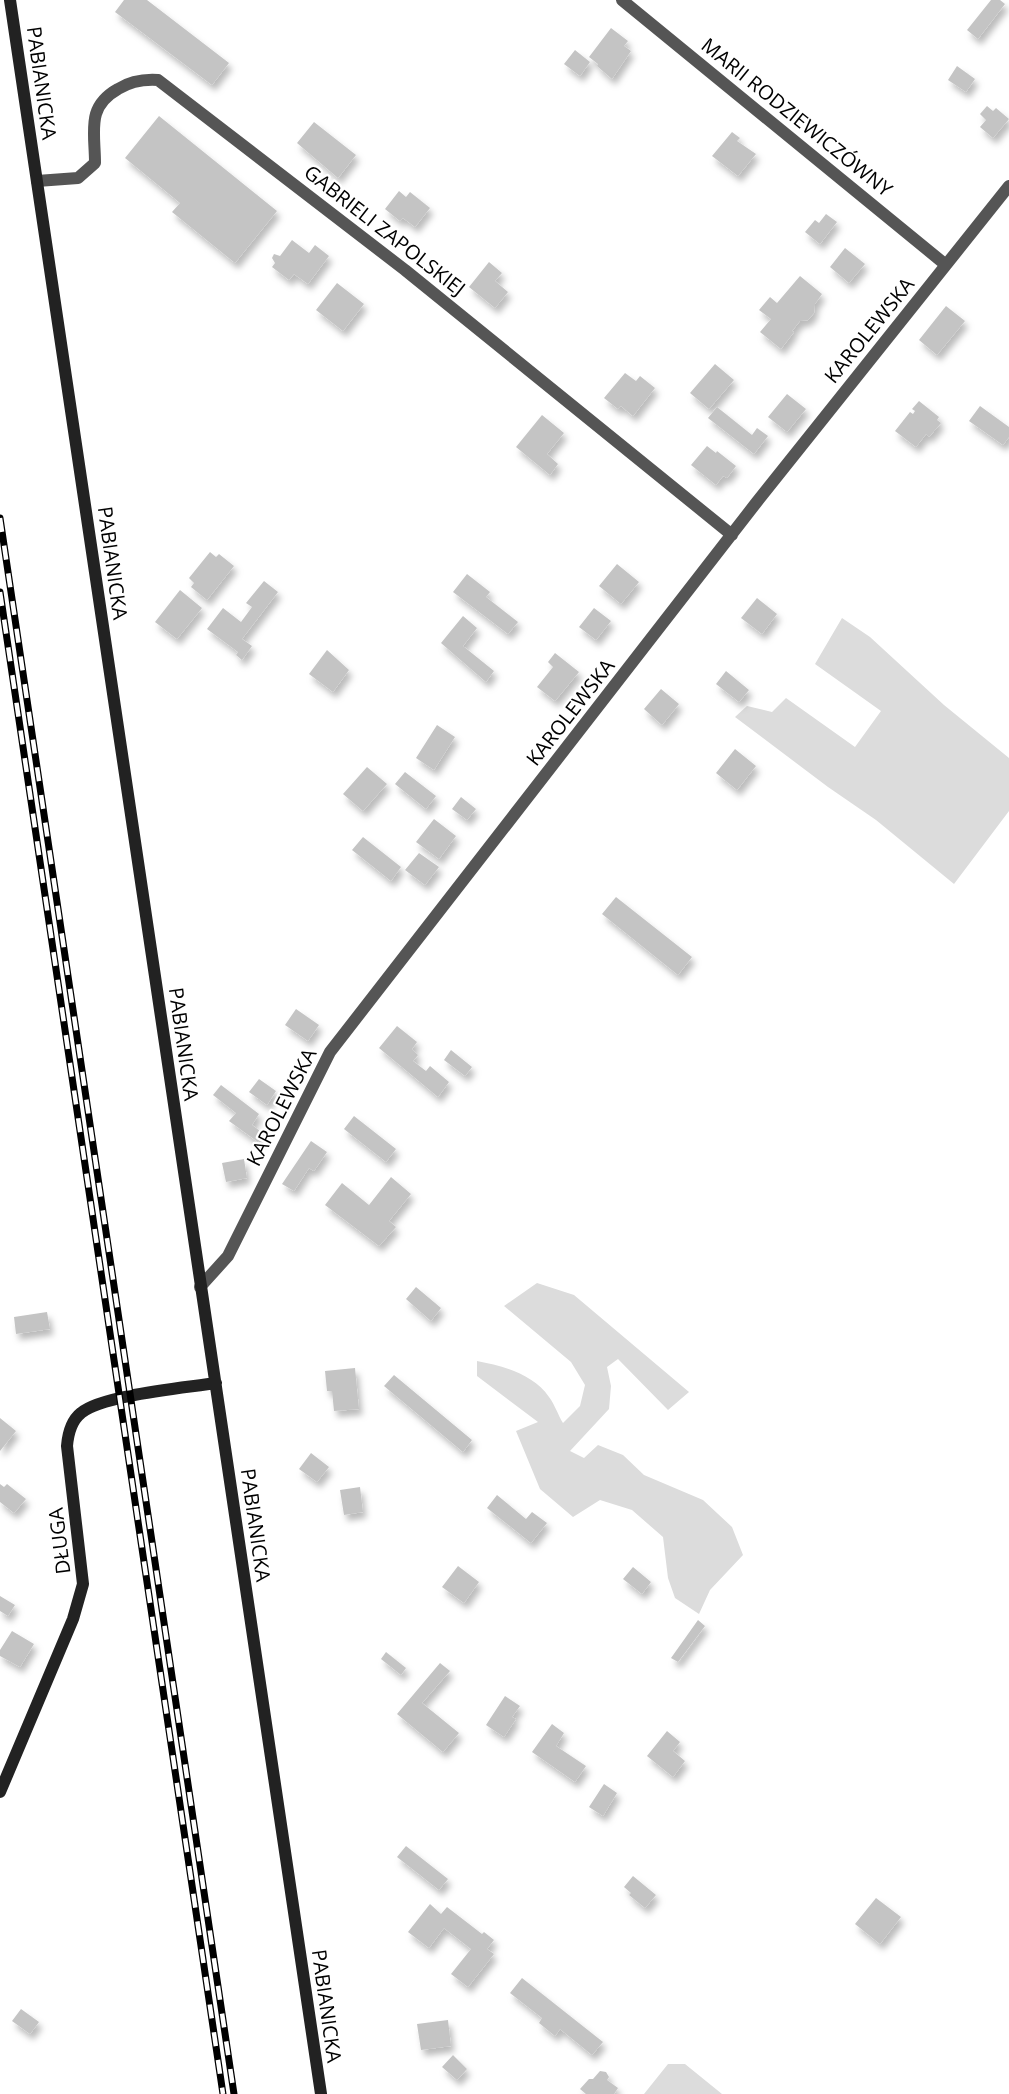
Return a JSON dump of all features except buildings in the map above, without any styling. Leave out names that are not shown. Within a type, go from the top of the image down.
[{"type":"main road","name":"PABIANICKA","points":[[10,0],[321,2094]]},
{"type":"main road","name":"DŁUGA","points":[[0,1792],[73,1619],[83,1584],[67,1446],[71,1426],[80,1413],[103,1401],[216,1383]]},
{"type":"street","name":"MARII RODZIEWICZÓWNY","points":[[622,0],[946,265]]},
{"type":"street","name":"GABRIELI ZAPOLSKIEJ","points":[[37,182],[78,178],[95,163],[94,118],[99,104],[106,96],[126,84],[144,79],[158,80],[405,270],[732,535]]},
{"type":"street","name":"KAROLEWSKA","points":[[200,1287],[228,1256],[330,1052],[732,535],[1009,186]]},
{"type":"shaded area","points":[[842,618],[870,637],[944,705],[1009,758],[1009,811],[954,884],[876,820],[735,717],[747,706],[772,712],[786,698],[855,747],[881,711],[815,664]]},
{"type":"shaded area","points":[[537,1283],[574,1295],[689,1392],[668,1410],[618,1359],[607,1367],[611,1386],[609,1409],[570,1451],[584,1458],[598,1445],[623,1455],[644,1475],[703,1500],[732,1527],[743,1555],[710,1590],[699,1614],[675,1598],[668,1578],[663,1537],[632,1510],[600,1500],[573,1517],[540,1489],[516,1431],[538,1422],[477,1376],[477,1361],[517,1372],[535,1382],[542,1389],[553,1403],[563,1423],[580,1406],[585,1385],[571,1362],[504,1306]]},
{"type":"shaded area","points":[[668,2064],[685,2064],[722,2094],[644,2094]]},
{"type":"railway","points":[[0,518],[234,2094]]},
{"type":"railway","points":[[0,592],[223,2094]]}]
